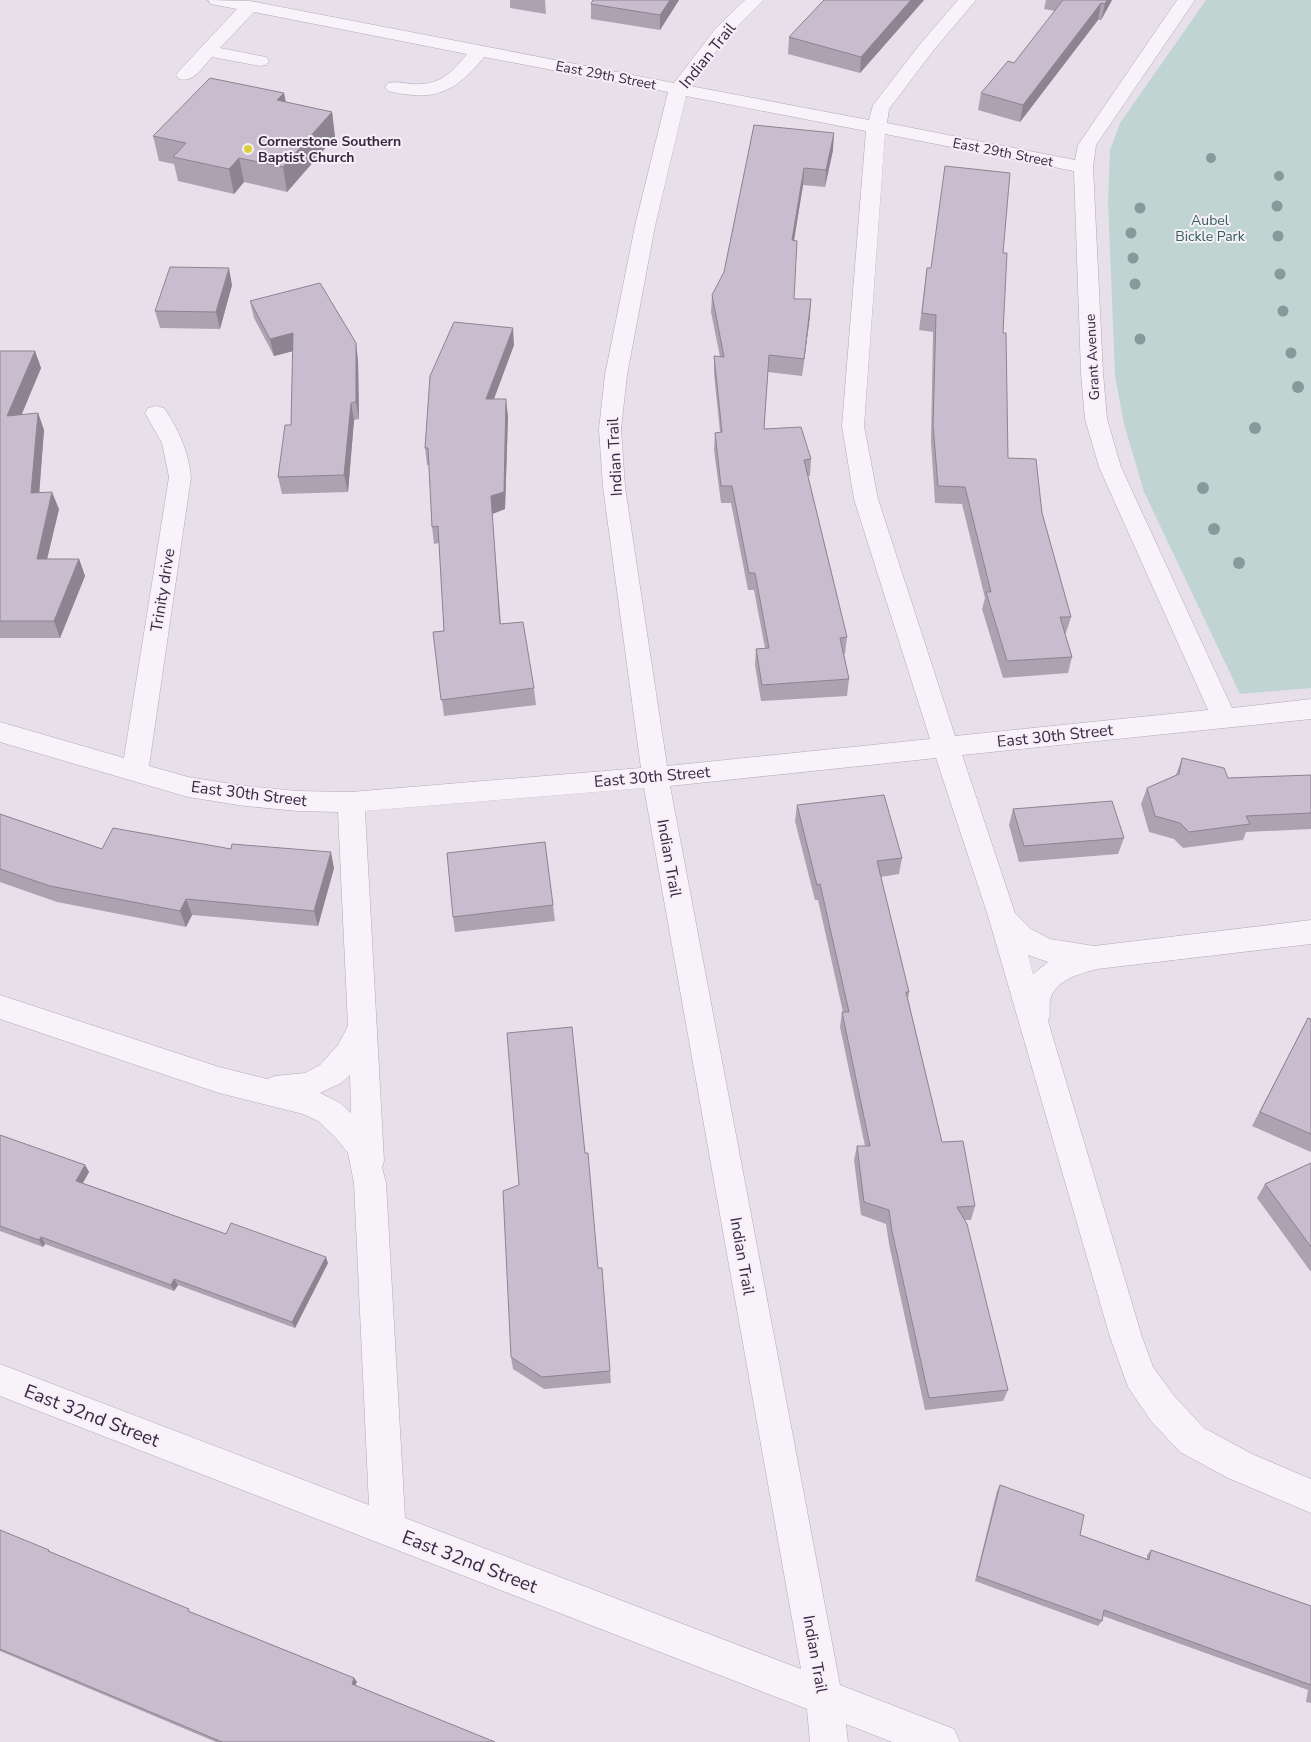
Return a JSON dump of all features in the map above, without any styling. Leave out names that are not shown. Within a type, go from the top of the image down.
[{"type":"street","name":"East 29th Street","points":[[217,0],[1083,167]]},
{"type":"street","name":"Indian Trail","points":[[755,0],[722,32],[678,89],[645,226],[616,375],[610,428],[615,496],[655,777],[824,1697],[829,1742]]},
{"type":"street","points":[[967,0],[927,47],[880,109],[874,141],[853,426],[869,508],[889,575],[1003,919],[1126,1337],[1140,1376],[1163,1409],[1192,1440],[1240,1466],[1311,1496]]},
{"type":"street","name":"Grant Avenue","points":[[1186,0],[1087,145],[1083,167],[1092,373],[1096,419],[1110,467],[1224,718]]},
{"type":"street","points":[[185,75],[250,6]]},
{"type":"street","points":[[209,51],[260,61]]},
{"type":"street","points":[[394,87],[424,90],[438,88],[451,83],[479,51]]},
{"type":"street","name":"Trinity drive","points":[[135,772],[180,477],[174,444],[166,427],[156,413]]},
{"type":"street","name":"East 30th Street","points":[[0,732],[188,787],[245,796],[297,801],[351,802],[655,777],[1311,709]]},
{"type":"street","points":[[351,802],[388,1529]]},
{"type":"street","points":[[1003,919],[1019,936],[1041,948],[1068,956],[1097,957],[1311,932]]},
{"type":"street","points":[[1037,1036],[1034,1008],[1036,995],[1041,984],[1052,973],[1097,957]]},
{"type":"street","points":[[0,1008],[219,1080],[308,1102],[329,1112],[346,1127],[362,1148],[370,1183]]},
{"type":"street","points":[[219,1080],[277,1089],[301,1086],[321,1080],[336,1071],[345,1061],[356,1042],[363,1022]]},
{"type":"street","name":"East 32nd Street","points":[[0,1380],[941,1742]]},
{"type":"green space","name":"Aubel Bickle Park","points":[[1206,0],[1311,0],[1311,688],[1240,694],[1144,492],[1124,424],[1115,376],[1108,201],[1110,150],[1120,123]]},
{"type":"building","points":[[593,0],[670,0],[660,15],[591,4]]},
{"type":"building","points":[[824,0],[911,0],[861,57],[789,37]]},
{"type":"building","points":[[1063,0],[1107,0],[1105,4],[1101,3],[1023,105],[981,93],[1008,61],[1014,63]]},
{"type":"building","points":[[210,78],[284,93],[277,100],[332,112],[283,167],[239,158],[229,169],[173,157],[186,143],[153,136]]},
{"type":"building","points":[[754,125],[834,133],[826,170],[804,168],[792,240],[797,241],[794,299],[811,299],[804,359],[769,355],[764,429],[801,427],[811,459],[804,460],[847,637],[840,638],[849,679],[762,685],[756,649],[769,648],[755,573],[749,573],[732,486],[721,486],[715,433],[722,432],[714,356],[724,357],[712,295],[724,272]]},
{"type":"building","points":[[945,166],[1010,173],[1003,253],[1007,253],[1003,333],[1006,333],[1008,458],[1036,459],[1042,513],[1071,617],[1060,617],[1072,657],[1007,661],[986,592],[991,592],[965,487],[938,486],[933,425],[936,315],[922,313],[927,268],[931,268]]},
{"type":"building","points":[[170,267],[229,268],[216,312],[155,311]]},
{"type":"building","points":[[320,283],[356,343],[356,402],[351,403],[344,475],[278,477],[285,425],[291,425],[293,333],[270,339],[250,301]]},
{"type":"building","points":[[454,322],[513,328],[486,399],[506,399],[504,492],[491,496],[500,624],[523,622],[534,688],[441,700],[433,632],[444,631],[438,526],[432,527],[428,448],[425,448],[430,376]]},
{"type":"building","points":[[0,351],[35,351],[7,416],[38,413],[31,493],[52,492],[37,559],[79,559],[54,621],[0,621]]},
{"type":"building","points":[[1182,758],[1224,768],[1228,778],[1311,775],[1311,813],[1246,816],[1250,824],[1189,832],[1180,823],[1155,816],[1147,788],[1179,774]]},
{"type":"building","points":[[884,795],[902,858],[877,861],[909,992],[906,992],[942,1142],[963,1141],[975,1206],[957,1207],[967,1224],[1008,1390],[929,1398],[889,1210],[864,1202],[857,1146],[870,1146],[842,1012],[849,1012],[820,884],[817,885],[797,805]]},
{"type":"building","points":[[1112,801],[1124,838],[1024,846],[1013,809]]},
{"type":"building","points":[[0,814],[102,849],[113,828],[231,849],[232,844],[331,852],[314,911],[186,899],[180,911],[50,886],[0,869]]},
{"type":"building","points":[[545,842],[553,905],[453,917],[447,853]]},
{"type":"building","points":[[1308,1018],[1311,1019],[1311,1134],[1260,1112]]},
{"type":"building","points":[[572,1027],[585,1153],[588,1153],[598,1268],[602,1268],[610,1371],[542,1377],[511,1357],[503,1191],[519,1185],[507,1033]]},
{"type":"building","points":[[0,1135],[85,1165],[76,1181],[226,1234],[231,1223],[326,1257],[292,1322],[174,1279],[171,1285],[41,1237],[39,1240],[0,1226]]},
{"type":"building","points":[[1311,1163],[1311,1247],[1265,1184]]},
{"type":"building","points":[[1000,1485],[1084,1515],[1080,1535],[1149,1560],[1151,1550],[1311,1606],[1311,1685],[1104,1610],[1102,1621],[977,1576]]},
{"type":"building","points":[[0,1530],[189,1609],[188,1611],[354,1678],[352,1684],[495,1742],[222,1742],[0,1649]]},
{"type":"place","name":"Cornerstone Southern Baptist Church","points":[[248,149]]}]
